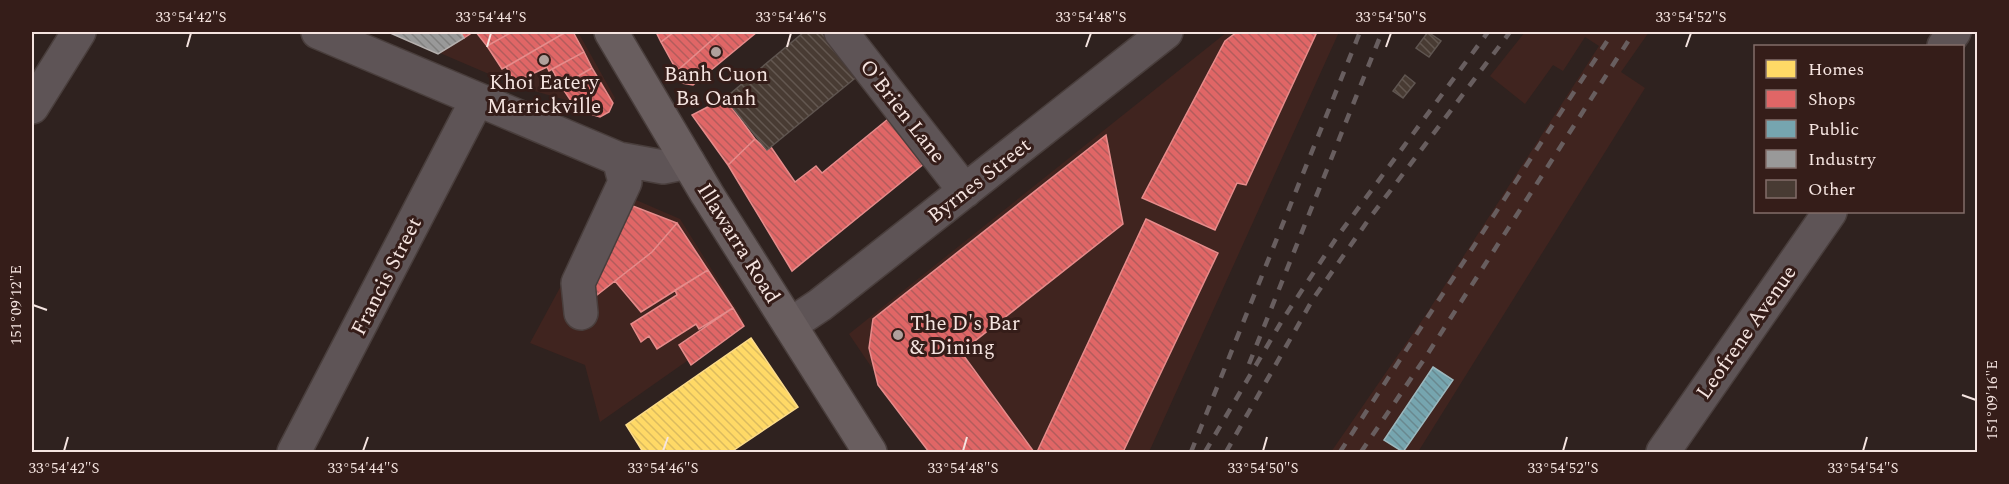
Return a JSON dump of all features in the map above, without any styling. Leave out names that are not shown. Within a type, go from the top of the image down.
[{"type":"main road","name":"Illawarra Road","points":[[611,32],[688,162],[870,453]]},
{"type":"street","points":[[32,107],[79,32]]},
{"type":"street","points":[[318,32],[619,159],[663,167],[688,162]]},
{"type":"street","name":"O'Brien Lane","points":[[841,32],[965,191]]},
{"type":"street","name":"Byrnes Street","points":[[790,325],[965,191],[1166,32]]},
{"type":"street","points":[[1945,45],[1954,32]]},
{"type":"street","name":"Francis Street","points":[[294,453],[477,100]]},
{"type":"street","points":[[581,312],[578,283],[625,182],[619,159]]},
{"type":"street","name":"Leofrene Avenue","points":[[1663,453],[1829,213]]},
{"type":"shaded area","points":[[391,32],[578,32],[615,98],[613,103],[597,109],[517,86]]},
{"type":"shaded area","points":[[1227,32],[1339,32],[1149,452],[929,452],[849,334]]},
{"type":"shaded area","points":[[1525,32],[1649,32],[1621,72],[1645,88],[1418,452],[1331,452],[1425,316],[1599,46],[1585,37],[1563,71],[1553,65],[1525,104],[1490,76]]},
{"type":"shaded area","points":[[613,190],[680,219],[744,321],[600,422],[585,365],[530,343]]},
{"type":"building: Homes","points":[[751,338],[798,407],[731,452],[643,452],[626,425]]},
{"type":"building: Shops","points":[[460,32],[473,32],[464,38]]},
{"type":"building: Shops","points":[[476,32],[512,32],[487,46]]},
{"type":"building: Shops","points":[[512,32],[566,32],[502,69],[487,46]]},
{"type":"building: Shops","name":"Khoi Eatery Marrickville","points":[[566,32],[573,32],[584,52],[549,71],[547,67],[515,82],[506,67]]},
{"type":"building: Shops","points":[[656,32],[674,32],[661,42]]},
{"type":"building: Shops","points":[[674,32],[721,32],[677,71],[661,42]]},
{"type":"building: Shops","name":"Banh Cuon Ba Oanh","points":[[721,32],[757,32],[693,85],[682,83],[677,71]]},
{"type":"building: Shops","points":[[1237,32],[1317,32],[1246,185],[1237,183],[1215,230],[1142,198],[1225,41]]},
{"type":"building: Shops","points":[[584,52],[592,68],[561,86],[552,69]]},
{"type":"building: Shops","points":[[592,68],[613,103],[609,112],[600,117],[583,112],[580,103],[575,107],[561,86]]},
{"type":"building: Shops","points":[[725,98],[755,139],[728,165],[692,115]]},
{"type":"building: Shops","points":[[893,115],[930,159],[792,271],[728,165],[755,139],[767,150],[771,147],[795,182],[816,166],[822,173]]},
{"type":"building: Shops","points":[[1106,135],[1123,224],[961,352],[1034,452],[929,452],[878,385],[869,348],[873,319]]},
{"type":"building: Shops","points":[[625,203],[677,223],[652,252],[597,295],[592,275]]},
{"type":"building: Shops","points":[[1146,219],[1218,253],[1123,452],[1037,452]]},
{"type":"building: Shops","points":[[677,223],[708,270],[641,312],[615,281],[652,252]]},
{"type":"building: Shops","points":[[708,270],[733,308],[699,329],[696,324],[657,349],[649,336],[641,342],[631,324],[677,295],[675,290]]},
{"type":"building: Shops","points":[[733,308],[744,326],[691,365],[679,345]]},
{"type":"building: Public","points":[[1433,367],[1453,380],[1403,452],[1384,440]]},
{"type":"building: Industry","points":[[388,32],[460,32],[464,38],[438,54]]},
{"type":"building: Other","points":[[804,32],[820,32],[859,75],[767,150],[725,98]]},
{"type":"building: Other","points":[[1428,32],[1441,41],[1429,57],[1416,48]]},
{"type":"building: Other","points":[[1405,75],[1415,83],[1403,98],[1393,91]]},
{"type":"railway","points":[[1191,452],[1360,32]]},
{"type":"railway","points":[[1249,364],[1382,32]]},
{"type":"railway","points":[[1205,452],[1283,319],[1337,237],[1488,32]]},
{"type":"railway","points":[[1226,452],[1313,299],[1369,219],[1510,32]]},
{"type":"railway","points":[[1340,452],[1613,32]]},
{"type":"railway","points":[[1361,452],[1425,358],[1634,32]]},
{"type":"place","name":"Banh Cuon Ba Oanh","points":[[716,52]]},
{"type":"place","name":"Khoi Eatery Marrickville","points":[[544,60]]},
{"type":"place","name":"The D's Bar & Dining","points":[[898,335]]}]
